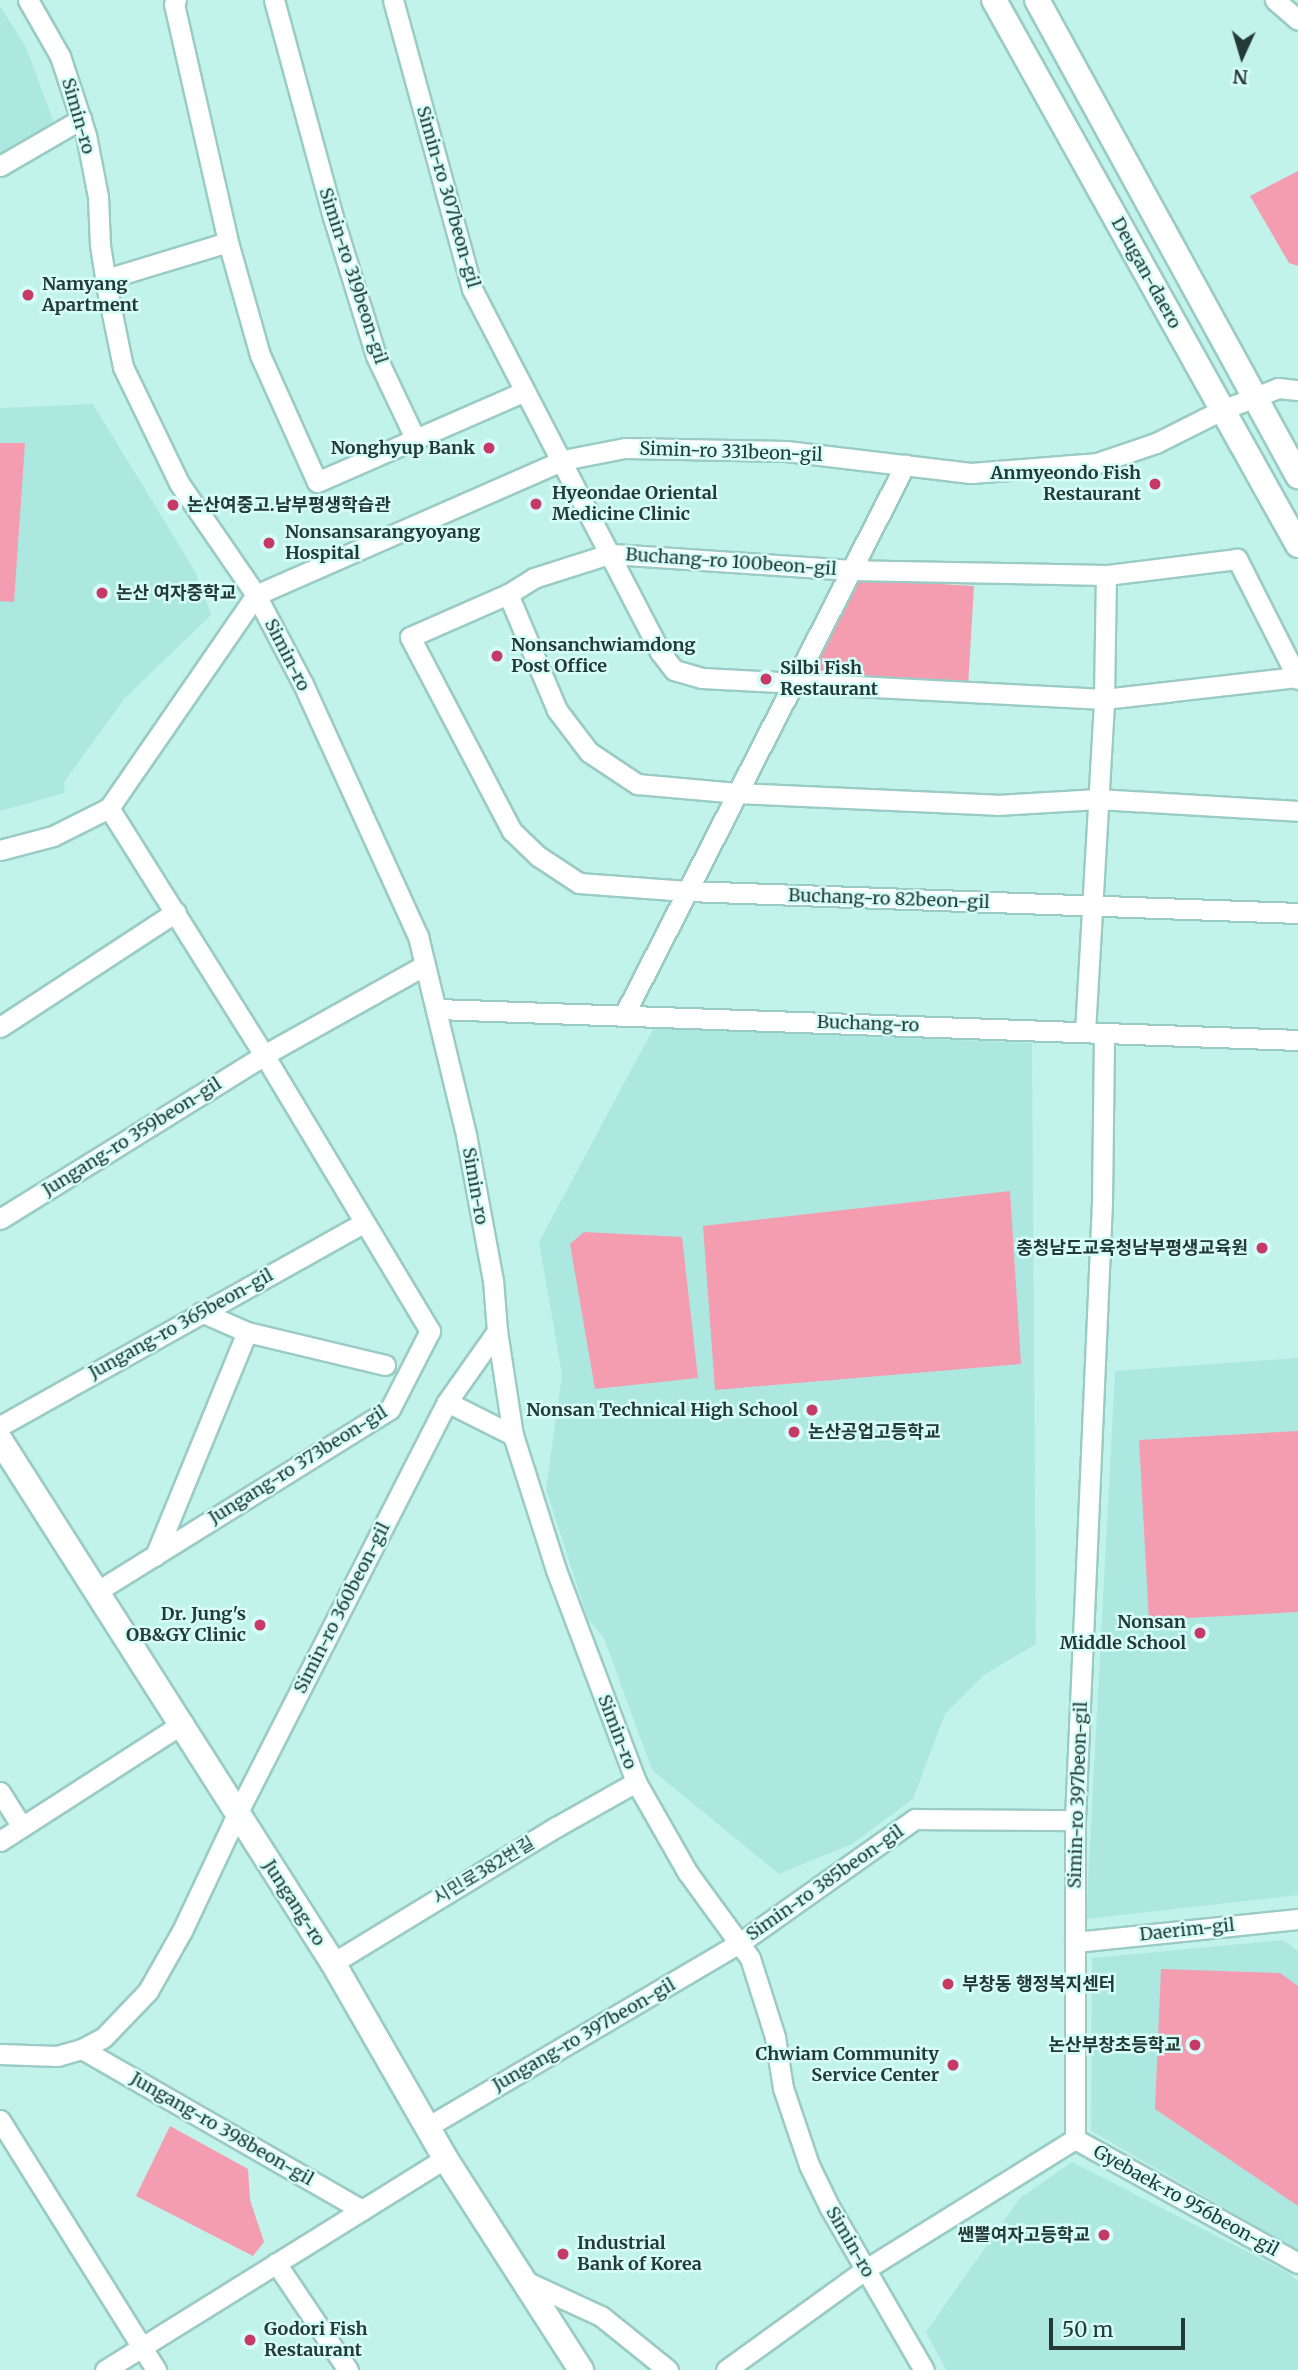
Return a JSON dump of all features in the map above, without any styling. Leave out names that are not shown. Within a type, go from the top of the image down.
[{"type":"street","name":"Simin-ro","points":[[28,0],[60,56],[81,118],[98,197],[106,279],[123,367],[179,483],[256,595],[303,684],[418,936],[438,1009],[494,1280],[497,1331],[513,1434],[556,1570],[636,1782],[688,1873],[741,1942],[764,1994],[780,2058],[783,2088],[809,2165],[830,2208],[925,2370]]},
{"type":"street","points":[[176,0],[174,4],[228,242],[260,355],[317,482],[525,391]]},
{"type":"street","name":"Simin-ro 319beon-gil","points":[[274,0],[333,217],[376,356],[415,438]]},
{"type":"street","name":"Simin-ro 307beon-gil","points":[[393,0],[472,289],[563,460]]},
{"type":"street","name":"Deugan-daero","points":[[994,0],[1298,545]]},
{"type":"street","name":"Deugan-daero","points":[[1037,0],[1298,476]]},
{"type":"street","points":[[1275,0],[1298,20]]},
{"type":"street","points":[[0,166],[81,118]]},
{"type":"street","points":[[106,279],[228,242]]},
{"type":"street","name":"Simin-ro 331beon-gil","points":[[256,595],[563,460],[625,448],[786,451],[971,473],[1097,463],[1156,443],[1222,410],[1278,388],[1298,390]]},
{"type":"street","name":"Buchang-ro 100beon-gil","points":[[563,460],[660,652],[674,670],[702,678],[792,683]]},
{"type":"street","points":[[624,1015],[905,465]]},
{"type":"street","points":[[610,554],[534,578],[508,594],[410,637],[512,831],[538,856],[579,883],[687,891]]},
{"type":"street","name":"Buchang-ro 100beon-gil","points":[[610,554],[672,555],[852,570]]},
{"type":"street","points":[[792,683],[1104,699],[1297,678],[1237,559],[1106,575],[852,570]]},
{"type":"street","points":[[1095,1032],[1092,905],[1104,699],[1106,575]]},
{"type":"street","points":[[508,594],[557,710],[589,752],[637,784],[737,793],[997,805],[1098,799],[1298,811]]},
{"type":"street","points":[[0,850],[53,836],[109,808],[256,595]]},
{"type":"street","points":[[109,808],[264,1055],[363,1223]]},
{"type":"street","name":"Buchang-ro 82beon-gil","points":[[687,891],[1298,913]]},
{"type":"street","points":[[0,1027],[176,912]]},
{"type":"street","name":"Jungang-ro 359beon-gil","points":[[0,1219],[264,1055],[425,965]]},
{"type":"street","name":"Buchang-ro","points":[[438,1009],[1298,1040]]},
{"type":"street","name":"Simin-ro 397beon-gil","points":[[1075,2139],[1075,1819],[1102,1201],[1095,1032]]},
{"type":"street","name":"Jungang-ro 365beon-gil","points":[[0,1426],[363,1223]]},
{"type":"street","name":"Jungang-ro 373beon-gil","points":[[96,1592],[390,1409],[430,1331],[363,1223]]},
{"type":"street","points":[[201,1312],[247,1332],[385,1365]]},
{"type":"street","name":"Simin-ro 360beon-gil","points":[[82,2049],[103,2038],[148,1991],[182,1931],[237,1814],[447,1402],[497,1331]]},
{"type":"street","points":[[155,1556],[247,1332]]},
{"type":"street","points":[[447,1402],[513,1434]]},
{"type":"street","name":"Jungang-ro","points":[[0,1440],[183,1723],[237,1814],[333,1963],[445,2158],[581,2370]]},
{"type":"street","points":[[0,1842],[183,1723]]},
{"type":"street","name":"시민로382번길","points":[[333,1963],[556,1826],[636,1782]]},
{"type":"street","points":[[0,1792],[22,1827]]},
{"type":"street","name":"Simin-ro 385beon-gil","points":[[741,1942],[915,1819],[1075,1819]]},
{"type":"street","name":"Daerim-gil","points":[[1075,1942],[1298,1919]]},
{"type":"street","name":"Jungang-ro 397beon-gil","points":[[427,2127],[741,1942]]},
{"type":"street","points":[[0,2054],[57,2056],[82,2049]]},
{"type":"street","name":"Jungang-ro 398beon-gil","points":[[82,2049],[362,2210]]},
{"type":"street","points":[[0,2120],[156,2370]]},
{"type":"street","points":[[726,2370],[866,2269],[1075,2139]]},
{"type":"street","name":"Gyebaek-ro 956beon-gil","points":[[1075,2139],[1298,2263]]},
{"type":"street","points":[[105,2370],[445,2158]]},
{"type":"street","points":[[276,2263],[348,2370]]},
{"type":"street","points":[[527,2282],[601,2316],[668,2370]]},
{"type":"shaded area","points":[[0,6],[26,47],[54,123],[0,154]]},
{"type":"shaded area","points":[[1298,171],[1298,266],[1289,263],[1250,196]]},
{"type":"shaded area","name":"논산 여자중학교","points":[[93,404],[195,571],[211,615],[125,698],[64,782],[65,793],[0,811],[0,408]]},
{"type":"shaded area","points":[[0,443],[25,443],[14,602],[0,601]]},
{"type":"shaded area","points":[[855,579],[974,586],[968,687],[807,677]]},
{"type":"shaded area","name":"논산공업고등학교","points":[[654,1027],[1032,1043],[1036,1644],[984,1675],[945,1714],[913,1799],[852,1844],[779,1874],[652,1770],[604,1638],[588,1619],[546,1489],[562,1375],[539,1242]]},
{"type":"shaded area","points":[[1010,1191],[1021,1364],[715,1390],[703,1226]]},
{"type":"shaded area","points":[[584,1232],[682,1237],[698,1378],[595,1389],[570,1244]]},
{"type":"shaded area","name":"Nonsan Middle School","points":[[1298,1358],[1298,1895],[1086,1919],[1115,1371]]},
{"type":"shaded area","points":[[1298,1431],[1298,1612],[1149,1620],[1139,1440]]},
{"type":"shaded area","name":"논산부창초등학교","points":[[1283,1940],[1298,1951],[1298,2250],[1091,2131],[1092,1958]]},
{"type":"shaded area","points":[[1161,1969],[1280,1973],[1298,1986],[1298,2206],[1155,2109]]},
{"type":"shaded area","points":[[170,2126],[248,2169],[250,2200],[264,2242],[253,2256],[136,2196]]},
{"type":"shaded area","name":"쌘뽈여자고등학교","points":[[1072,2162],[1285,2271],[1298,2281],[1298,2370],[946,2370],[926,2332],[1020,2198]]},
{"type":"place","name":"Namyang Apartment","points":[[28,295]]},
{"type":"place","name":"Nonghyup Bank","points":[[489,448]]},
{"type":"place","name":"Anmyeondo Fish Restaurant","points":[[1155,484]]},
{"type":"place","name":"Hyeondae Oriental Medicine Clinic","points":[[536,504]]},
{"type":"place","name":"논산여중고.남부평생학습관","points":[[173,505]]},
{"type":"place","name":"Nonsansarangyoyang Hospital","points":[[269,543]]},
{"type":"place","name":"논산 여자중학교","points":[[102,593]]},
{"type":"place","name":"Nonsanchwiamdong Post Office","points":[[497,656]]},
{"type":"place","name":"Silbi Fish Restaurant","points":[[766,679]]},
{"type":"place","name":"충청남도교육청남부평생교육원","points":[[1262,1248]]},
{"type":"place","name":"Nonsan Technical High School","points":[[812,1410]]},
{"type":"place","name":"논산공업고등학교","points":[[794,1432]]},
{"type":"place","name":"Dr. Jung's OB&GY Clinic","points":[[260,1625]]},
{"type":"place","name":"Nonsan Middle School","points":[[1200,1633]]},
{"type":"place","name":"부창동 행정복지센터","points":[[948,1984]]},
{"type":"place","name":"논산부창초등학교","points":[[1195,2045]]},
{"type":"place","name":"Chwiam Community Service Center","points":[[953,2065]]},
{"type":"place","name":"쌘뽈여자고등학교","points":[[1104,2235]]},
{"type":"place","name":"Industrial Bank of Korea","points":[[563,2254]]},
{"type":"place","name":"Godori Fish Restaurant","points":[[250,2340]]}]
